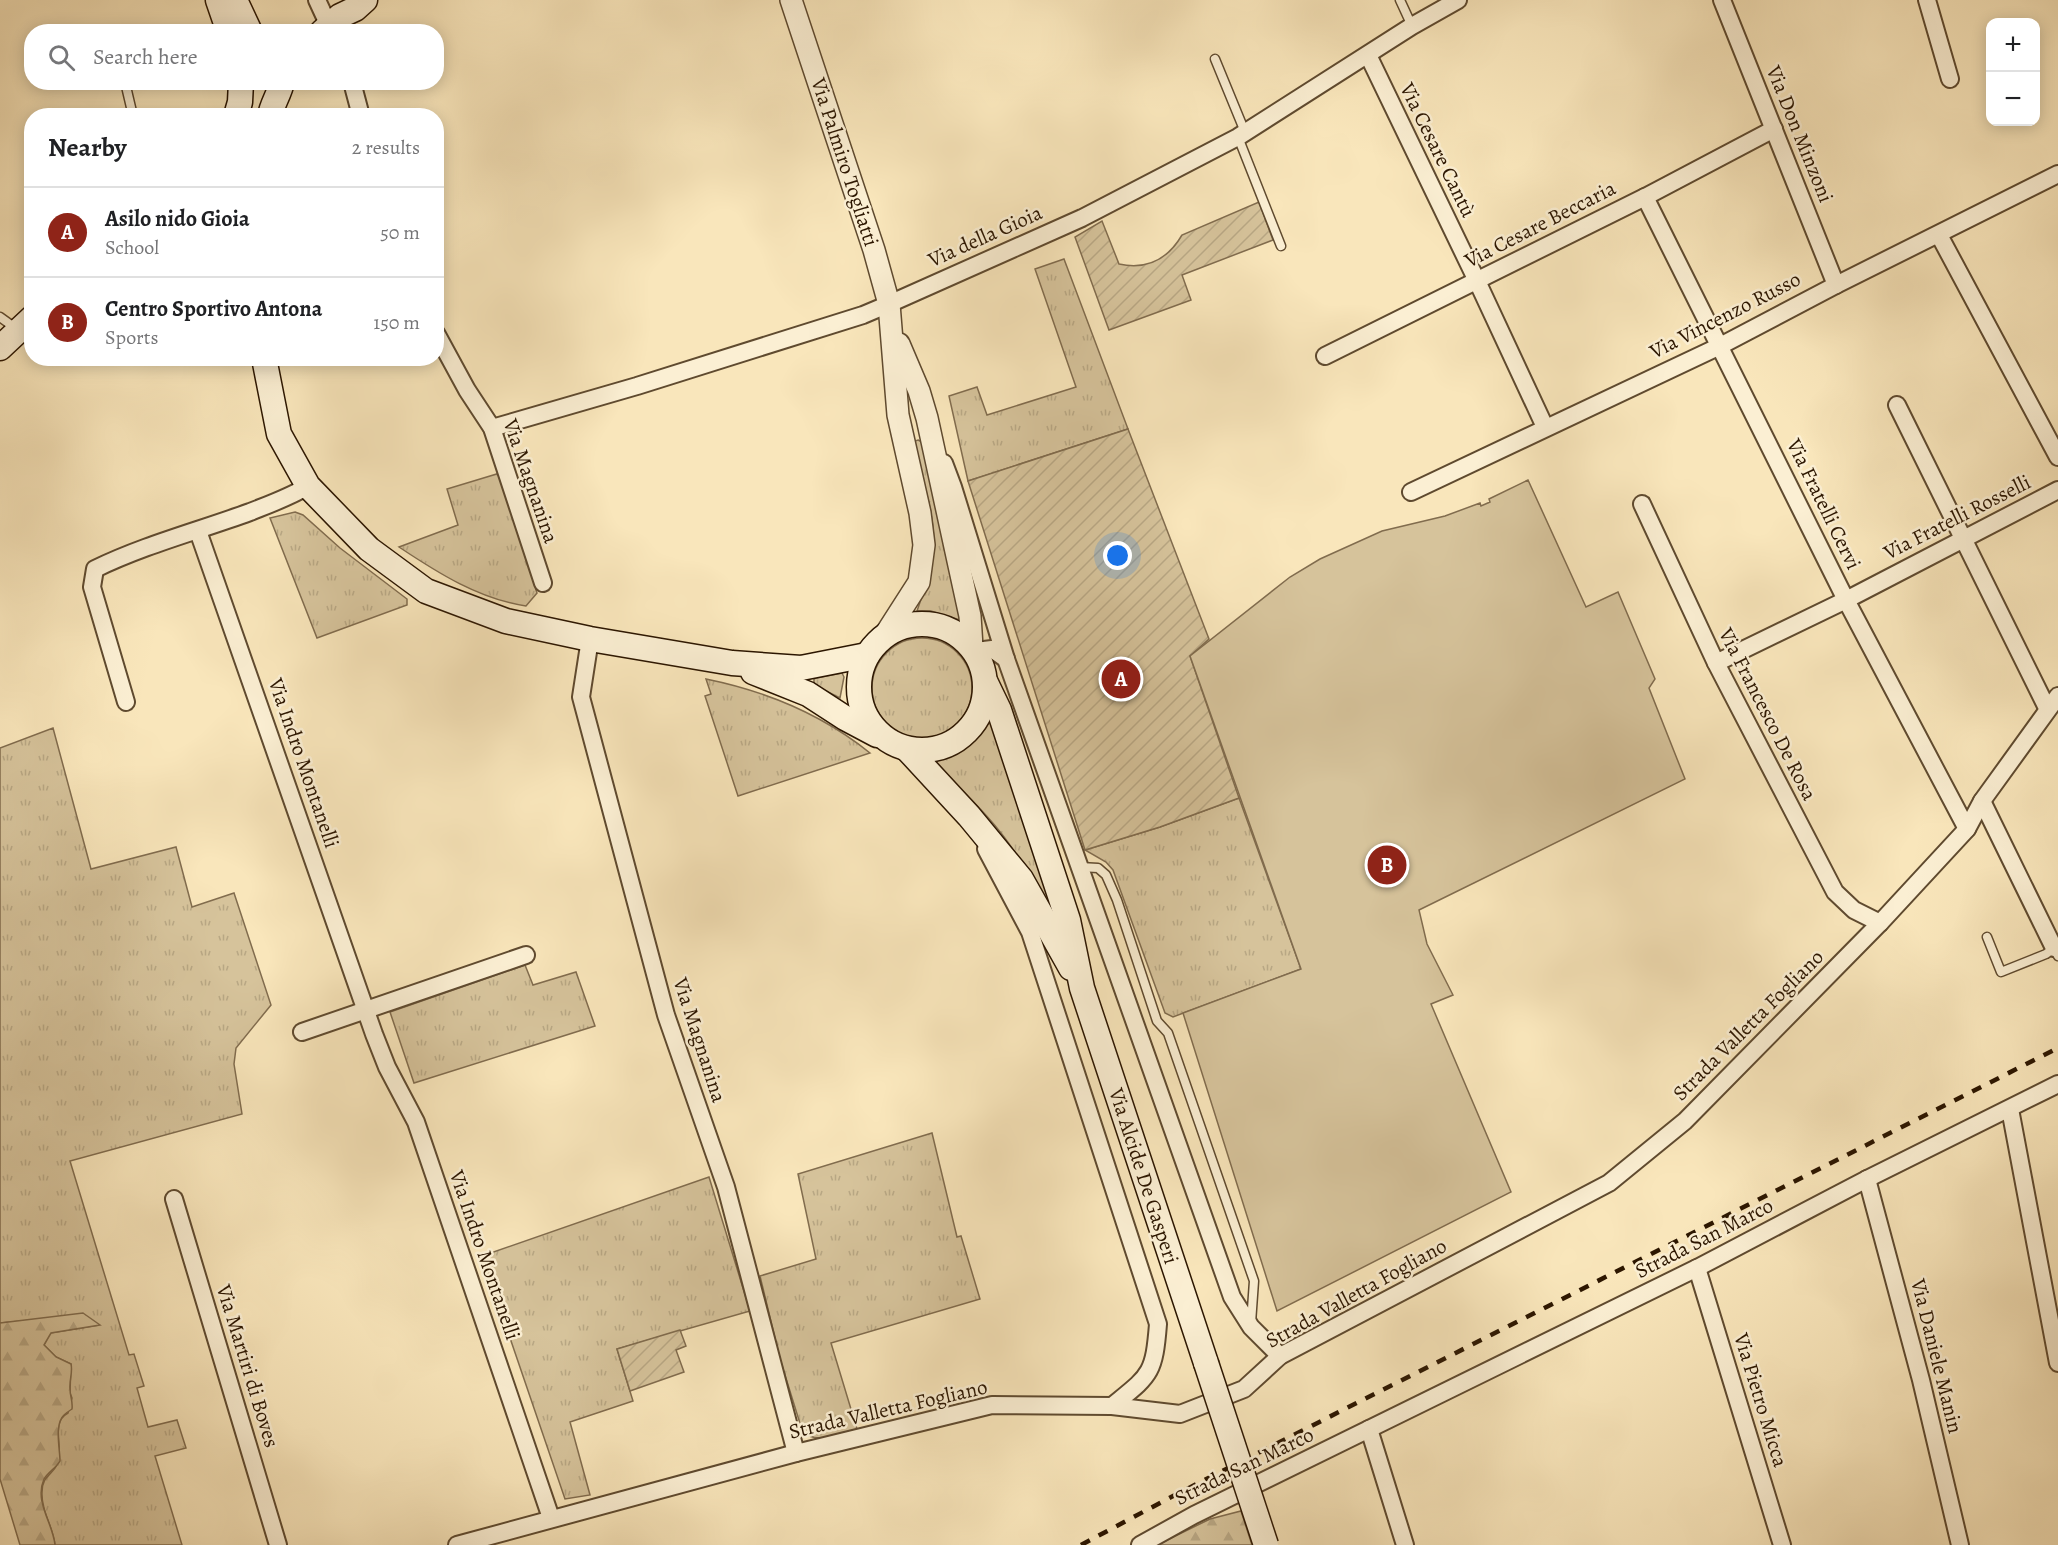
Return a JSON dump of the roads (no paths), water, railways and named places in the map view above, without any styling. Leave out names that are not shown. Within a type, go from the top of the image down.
[{"type":"main road","points":[[218,0],[226,24]]},
{"type":"main road","points":[[235,0],[246,24]]},
{"type":"main road","points":[[335,24],[340,16],[360,5]]},
{"type":"main road","points":[[238,108],[241,90]]},
{"type":"main road","points":[[272,108],[282,90]]},
{"type":"main road","points":[[0,348],[16,322]]},
{"type":"main road","points":[[266,366],[279,434],[308,486],[369,549],[426,591],[506,621],[590,639],[732,663],[801,668],[867,655]]},
{"type":"main road","name":"Via Alcide De Gasperi","points":[[1082,988],[1021,879],[969,816],[908,750],[879,736],[862,712],[858,683],[867,655],[885,635],[906,626],[930,624],[953,632],[974,649],[981,663],[986,683],[999,710],[1068,920],[1082,988],[1266,1545]]},
{"type":"main road","points":[[732,663],[808,694],[845,718],[879,736]]},
{"type":"main road","name":"Via Alcide De Gasperi","points":[[908,750],[938,750],[964,736],[981,712],[986,683]]},
{"type":"street","points":[[317,0],[328,24]]},
{"type":"street","name":"Via Palmiro Togliatti","points":[[791,0],[874,250],[889,304],[898,415],[920,513],[924,544],[919,582],[885,635]]},
{"type":"street","name":"Via della Gioia","points":[[492,428],[637,386],[863,315],[889,304],[1082,218],[1241,134],[1412,26],[1458,0]]},
{"type":"street","name":"Via Don Minzoni","points":[[1722,0],[1836,285]]},
{"type":"street","points":[[1927,0],[1950,79]]},
{"type":"street","name":"Via Cesare Cantù","points":[[1368,55],[1545,427]]},
{"type":"street","points":[[354,90],[359,108]]},
{"type":"street","name":"Via Cesare Beccaria","points":[[1325,356],[1645,197],[1774,129]]},
{"type":"street","name":"Via Vincenzo Russo","points":[[1411,492],[1720,346],[2058,174]]},
{"type":"street","name":"Via Fratelli Cervi","points":[[1645,197],[1846,600],[1967,828]]},
{"type":"street","points":[[1939,236],[2058,457]]},
{"type":"street","name":"Via Palmiro Togliatti","points":[[892,327],[919,391],[927,418],[974,649]]},
{"type":"street","name":"Via Magnanina","points":[[444,348],[467,390],[492,428],[543,583]]},
{"type":"street","points":[[1897,405],[1962,538],[2053,702]]},
{"type":"street","points":[[927,418],[953,487],[1006,659],[1233,1297],[1251,1327],[1280,1356]]},
{"type":"street","points":[[126,702],[92,587],[94,569],[126,554],[198,531],[293,496],[308,486]]},
{"type":"street","name":"Via Fratelli Rosselli","points":[[1716,663],[1846,600],[2058,490]]},
{"type":"street","name":"Via Francesco De Rosa","points":[[1642,504],[1716,663],[1835,892],[1854,910],[1880,923]]},
{"type":"street","name":"Via Indro Montanelli","points":[[198,531],[387,1067],[416,1122],[551,1518]]},
{"type":"street","name":"Via Magnanina","points":[[590,639],[581,697],[666,1016],[726,1187],[796,1453]]},
{"type":"street","points":[[974,649],[992,649],[1006,659]]},
{"type":"street","name":"Strada Valletta Fogliano","points":[[457,1545],[796,1453],[992,1405],[1112,1406],[1180,1414],[1244,1389],[1280,1356],[1609,1183],[1685,1121],[1880,923],[1967,828],[1982,801],[2053,702]]},
{"type":"street","points":[[1982,801],[2056,952]]},
{"type":"street","points":[[969,816],[1030,932],[1158,1324],[1156,1355],[1147,1377],[1112,1406]]},
{"type":"street","points":[[302,1032],[526,955]]},
{"type":"street","name":"Strada San Marco","points":[[1140,1545],[1194,1515],[1697,1268],[1867,1179],[2058,1084]]},
{"type":"street","points":[[2010,1109],[2058,1363]]},
{"type":"street","name":"Via Daniele Manin","points":[[1867,1179],[1921,1380],[1960,1545]]},
{"type":"street","name":"Via Martiri di Boves","points":[[174,1199],[278,1545]]},
{"type":"street","name":"Via Pietro Micca","points":[[1697,1268],[1782,1545]]},
{"type":"street","points":[[1370,1429],[1405,1545]]},
{"type":"lane","points":[[1400,0],[1412,26]]},
{"type":"lane","points":[[1215,59],[1281,246]]},
{"type":"lane","points":[[127,90],[131,108]]},
{"type":"lane","points":[[1080,867],[1098,868],[1106,874],[1117,900],[1157,1021],[1168,1033],[1254,1281],[1251,1327]]},
{"type":"lane","points":[[1986,937],[2001,972],[2056,952]]},
{"type":"railway","points":[[1081,1545],[1175,1495],[2058,1048]]},
{"type":"place","name":"Asilo nido Gioia","points":[[1121,679]]},
{"type":"place","name":"Centro Sportivo Antona","points":[[1387,865]]}]
